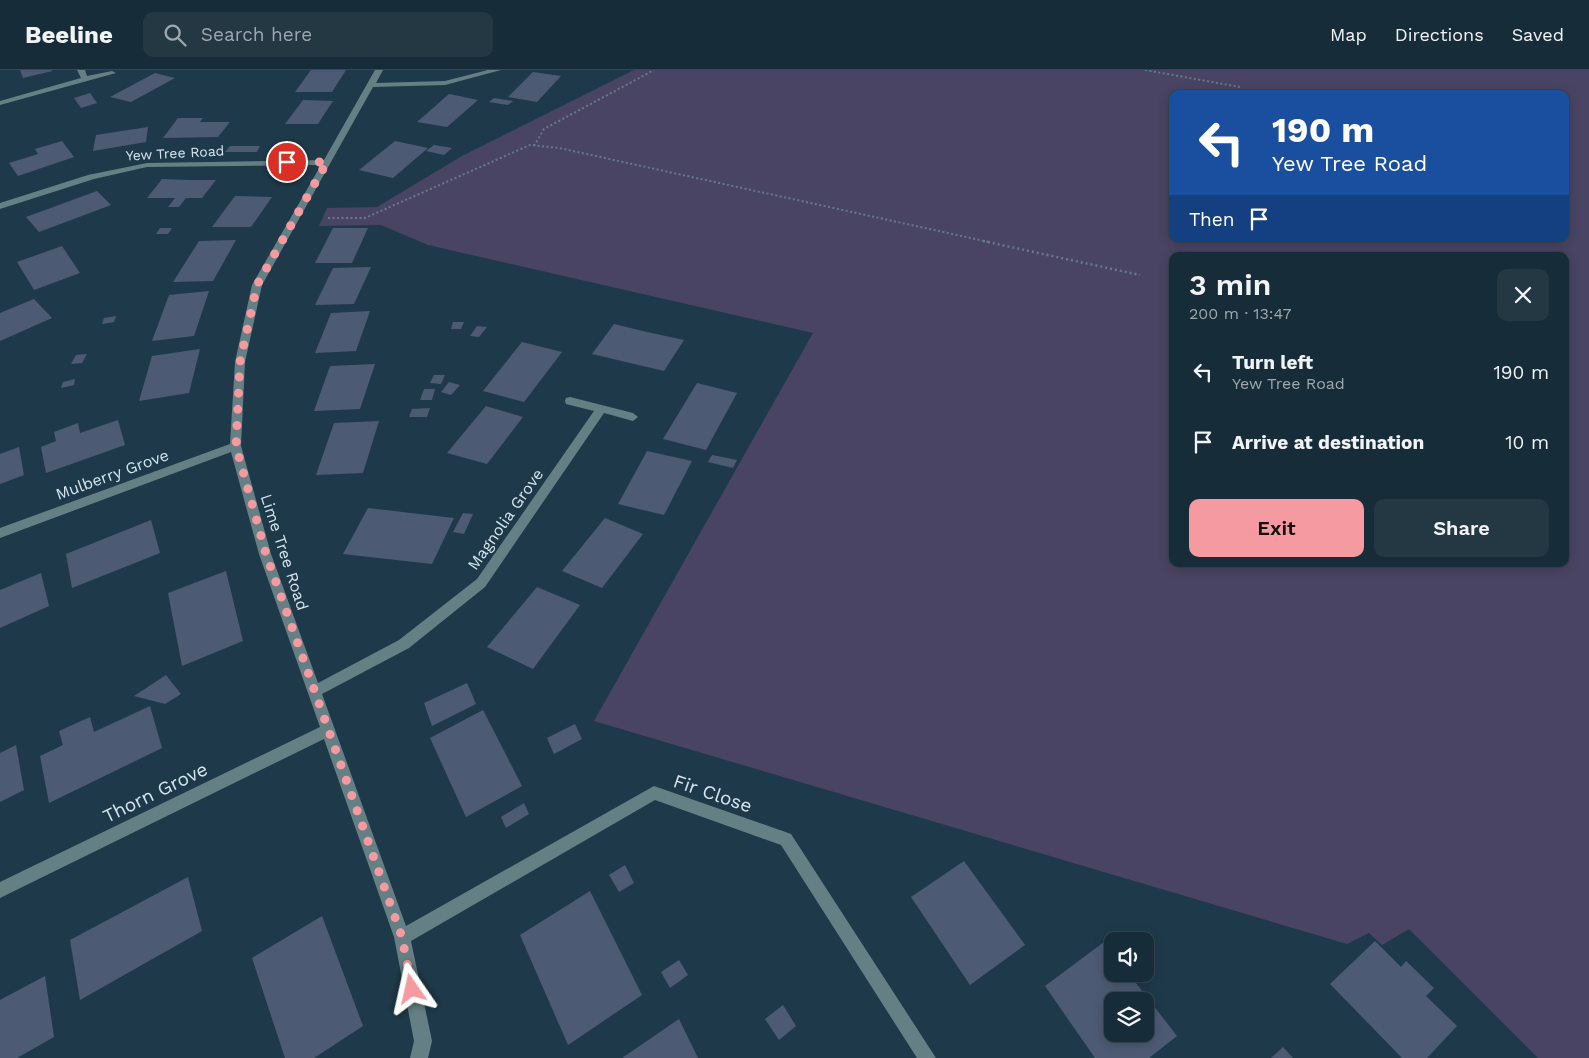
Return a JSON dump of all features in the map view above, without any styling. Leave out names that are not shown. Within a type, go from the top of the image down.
[{"type":"street","points":[[81,70],[84,79]]},
{"type":"street","name":"Lime Tree Road","points":[[379,70],[257,285],[240,362],[236,446],[266,554],[402,937],[422,1041],[419,1058]]},
{"type":"street","points":[[371,85],[445,83],[497,70]]},
{"type":"street","points":[[0,103],[56,86],[112,73]]},
{"type":"street","name":"Yew Tree Road","points":[[0,206],[90,175],[148,165],[327,162]]},
{"type":"street","points":[[570,402],[632,417]]},
{"type":"street","name":"Magnolia Grove","points":[[314,691],[404,644],[481,583],[601,409]]},
{"type":"street","name":"Mulberry Grove","points":[[0,533],[236,446]]},
{"type":"street","name":"Thorn Grove","points":[[0,890],[328,730]]},
{"type":"street","name":"Fir Close","points":[[402,937],[654,793],[786,839],[927,1058]]},
{"type":"path","points":[[534,146],[544,129],[654,70]]},
{"type":"path","points":[[1146,70],[1240,87]]},
{"type":"path","points":[[295,218],[365,218],[530,145],[559,148],[1140,276]]},
{"type":"shaded area","points":[[634,70],[1589,70],[1589,1058],[1538,1058],[1409,929],[1382,945],[1369,933],[1347,944],[594,721],[813,333],[428,245],[381,225],[319,226],[327,208],[377,207],[462,156]]},
{"type":"building","points":[[20,70],[52,70],[52,71],[23,78]]},
{"type":"building","points":[[311,70],[346,70],[332,92],[295,92]]},
{"type":"building","points":[[533,72],[561,76],[537,102],[508,97]]},
{"type":"building","points":[[155,73],[175,78],[131,102],[110,97]]},
{"type":"building","points":[[90,93],[97,103],[81,108],[74,98]]},
{"type":"building","points":[[449,94],[478,100],[447,127],[417,122]]},
{"type":"building","points":[[494,98],[513,101],[508,105],[489,102]]},
{"type":"building","points":[[303,100],[333,101],[318,124],[285,124]]},
{"type":"building","points":[[178,118],[203,118],[200,122],[230,122],[218,137],[163,138]]},
{"type":"building","points":[[148,127],[146,142],[93,151],[96,135]]},
{"type":"building","points":[[62,141],[74,157],[18,176],[9,163],[38,154],[35,149]]},
{"type":"building","points":[[395,141],[428,148],[393,178],[359,170]]},
{"type":"building","points":[[434,145],[452,148],[444,155],[426,151]]},
{"type":"building","points":[[230,146],[260,146],[257,152],[225,152]]},
{"type":"building","points":[[162,179],[216,180],[202,198],[186,198],[179,207],[168,207],[175,198],[147,198]]},
{"type":"building","points":[[97,191],[111,205],[39,232],[26,217]]},
{"type":"building","points":[[235,196],[272,197],[251,227],[212,227]]},
{"type":"building","points":[[160,228],[172,228],[168,234],[156,234]]},
{"type":"building","points":[[333,228],[368,228],[352,263],[315,263]]},
{"type":"building","points":[[236,240],[213,281],[173,282],[199,241]]},
{"type":"building","points":[[62,246],[80,273],[34,290],[17,262]]},
{"type":"building","points":[[371,267],[354,304],[315,305],[333,268]]},
{"type":"building","points":[[209,291],[194,336],[152,341],[169,295]]},
{"type":"building","points":[[34,299],[52,318],[0,341],[0,313]]},
{"type":"building","points":[[370,311],[356,351],[315,353],[331,313]]},
{"type":"building","points":[[116,316],[114,322],[102,324],[104,318]]},
{"type":"building","points":[[453,322],[464,322],[461,329],[451,329]]},
{"type":"building","points":[[614,324],[684,340],[664,371],[592,354]]},
{"type":"building","points":[[477,326],[487,327],[479,337],[470,336]]},
{"type":"building","points":[[522,342],[562,352],[524,402],[483,391]]},
{"type":"building","points":[[200,349],[189,393],[139,401],[152,356]]},
{"type":"building","points":[[87,354],[82,363],[71,364],[76,355]]},
{"type":"building","points":[[375,364],[360,409],[314,411],[330,366]]},
{"type":"building","points":[[434,375],[445,375],[441,384],[430,383]]},
{"type":"building","points":[[75,379],[74,385],[61,388],[63,382]]},
{"type":"building","points":[[449,382],[460,385],[451,395],[441,392]]},
{"type":"building","points":[[697,383],[737,393],[706,450],[663,439]]},
{"type":"building","points":[[424,389],[435,389],[432,400],[420,400]]},
{"type":"building","points":[[486,406],[523,417],[487,464],[447,453]]},
{"type":"building","points":[[430,408],[427,417],[409,417],[412,409]]},
{"type":"building","points":[[118,420],[125,445],[46,473],[41,447],[56,441],[54,432],[78,423],[80,433]]},
{"type":"building","points":[[379,421],[363,473],[316,475],[334,423]]},
{"type":"building","points":[[19,447],[24,475],[0,484],[0,454]]},
{"type":"building","points":[[647,451],[692,461],[664,515],[618,504]]},
{"type":"building","points":[[712,455],[737,460],[733,468],[708,462]]},
{"type":"building","points":[[368,508],[454,518],[432,564],[343,554]]},
{"type":"building","points":[[463,513],[473,514],[464,534],[453,532]]},
{"type":"building","points":[[605,518],[643,534],[602,588],[562,571]]},
{"type":"building","points":[[151,520],[160,553],[72,588],[66,554]]},
{"type":"building","points":[[226,571],[243,641],[182,666],[168,593]]},
{"type":"building","points":[[41,573],[49,606],[0,628],[0,590]]},
{"type":"building","points":[[537,587],[580,605],[533,669],[487,647]]},
{"type":"building","points":[[166,675],[181,694],[165,704],[134,696]]},
{"type":"building","points":[[467,683],[476,704],[432,726],[424,703]]},
{"type":"building","points":[[150,706],[162,748],[49,803],[40,756],[63,745],[59,731],[90,717],[94,732]]},
{"type":"building","points":[[483,710],[522,786],[466,817],[430,738]]},
{"type":"building","points":[[575,724],[582,739],[554,754],[547,738]]},
{"type":"building","points":[[16,745],[24,790],[0,802],[0,753]]},
{"type":"building","points":[[524,803],[529,814],[506,828],[501,817]]},
{"type":"building","points":[[964,861],[1025,945],[970,985],[911,897]]},
{"type":"building","points":[[625,865],[634,883],[619,892],[609,875]]},
{"type":"building","points":[[188,877],[202,931],[80,1000],[70,940]]},
{"type":"building","points":[[590,891],[642,995],[568,1045],[520,935]]},
{"type":"building","points":[[322,916],[363,1026],[314,1058],[285,1058],[252,958]]},
{"type":"building","points":[[1375,941],[1401,967],[1406,961],[1434,988],[1426,996],[1457,1026],[1427,1058],[1402,1058],[1330,984]]},
{"type":"building","points":[[1104,942],[1104,982],[1135,982],[1143,992],[1104,992],[1104,1042],[1154,1042],[1154,1006],[1177,1036],[1149,1058],[1095,1058],[1045,986]]},
{"type":"building","points":[[679,960],[688,975],[670,988],[661,972]]},
{"type":"building","points":[[45,976],[54,1037],[17,1058],[0,1058],[0,1000]]},
{"type":"building","points":[[783,1005],[796,1026],[779,1040],[765,1019]]},
{"type":"building","points":[[679,1019],[698,1058],[622,1058]]},
{"type":"building","points":[[1283,1047],[1293,1058],[1271,1058]]},
{"type":"route","points":[[287,162],[327,162],[257,285],[240,362],[236,446],[266,554],[402,937],[412,989]]}]
